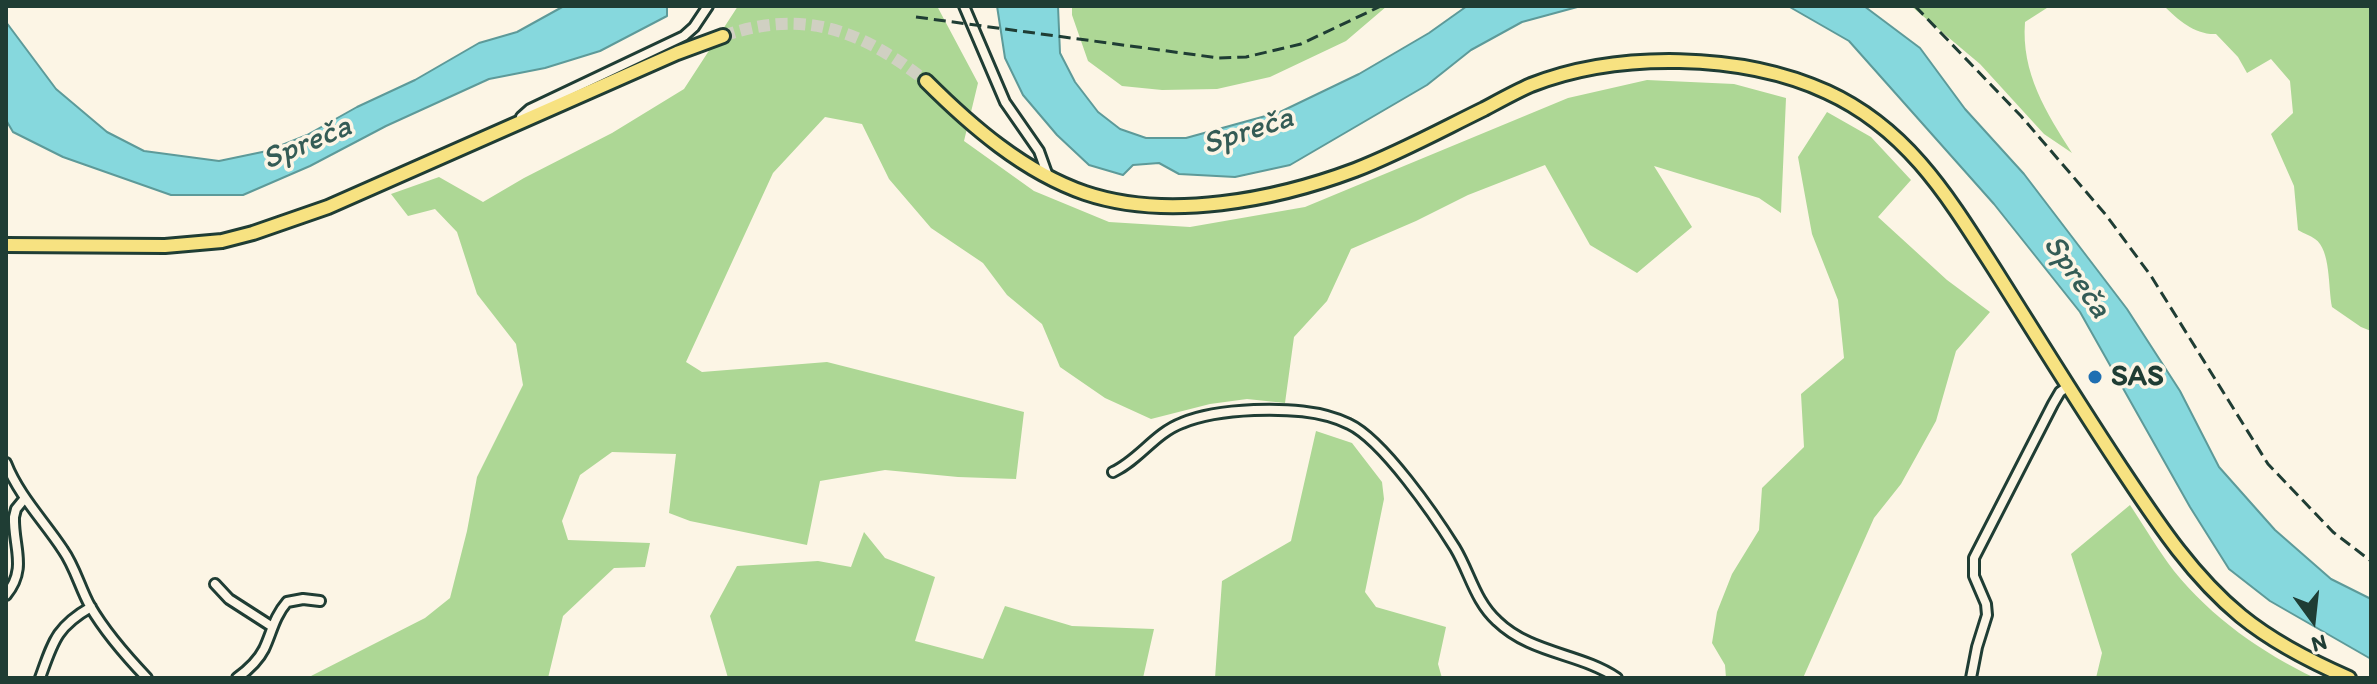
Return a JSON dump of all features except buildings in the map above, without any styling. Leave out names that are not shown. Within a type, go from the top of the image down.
[{"type":"main road","points":[[6,245],[165,246],[222,241],[328,207],[677,53],[723,36]]},
{"type":"main road","points":[[926,81],[962,117],[1048,176],[1108,200],[1184,205],[1242,200],[1296,189],[1356,169],[1532,85],[1591,68],[1656,60],[1724,65],[1826,91],[1876,119],[1918,158],[1955,208],[2067,387],[2167,538],[2207,583],[2243,618],[2321,666],[2349,678]]},
{"type":"street","points":[[521,123],[521,117],[530,109],[684,36],[708,6]]},
{"type":"street","points":[[964,6],[1005,102],[1039,151],[1048,176]]},
{"type":"street","points":[[1971,678],[1987,615],[1986,604],[1974,576],[1974,558],[2053,404],[2067,387]]},
{"type":"street","points":[[1113,472],[1135,459],[1166,431],[1183,422],[1243,411],[1279,409],[1341,420],[1364,433],[1417,493],[1462,560],[1475,593],[1499,624],[1534,646],[1605,670],[1617,678]]},
{"type":"street","points":[[6,463],[12,479],[64,552],[91,607],[127,657],[147,678]]},
{"type":"street","points":[[6,595],[19,569],[14,517],[25,498]]},
{"type":"street","points":[[215,584],[229,599],[271,626]]},
{"type":"street","points":[[237,678],[250,669],[263,651],[277,613],[287,602],[303,599],[320,601]]},
{"type":"street","points":[[40,678],[57,635],[71,620],[91,607]]},
{"type":"green space","points":[[738,6],[937,6],[978,83],[964,141],[1034,191],[1109,222],[1190,227],[1305,207],[1568,98],[1647,80],[1734,84],[1786,98],[1781,213],[1759,198],[1654,166],[1692,227],[1637,273],[1590,245],[1545,165],[1468,195],[1351,249],[1327,301],[1294,337],[1285,403],[1247,399],[1210,404],[1151,419],[1105,398],[1060,367],[1042,324],[1007,295],[983,263],[931,228],[889,179],[862,124],[825,117],[773,173],[686,362],[702,372],[827,362],[1024,412],[1016,479],[885,470],[820,481],[807,545],[690,521],[669,513],[676,454],[612,452],[580,475],[562,521],[568,540],[650,543],[645,567],[614,568],[563,616],[548,678],[312,678],[425,618],[450,598],[477,477],[523,385],[516,344],[477,294],[457,232],[435,209],[408,216],[391,194],[439,177],[483,202],[612,133],[684,89]]},
{"type":"green space","points":[[1072,6],[1387,6],[1346,41],[1270,77],[1217,89],[1162,90],[1122,86],[1088,61],[1072,15]]},
{"type":"green space","points":[[1911,6],[2050,6],[2025,22],[2027,58],[2037,91],[2072,153],[2044,134],[1980,64]]},
{"type":"green space","points":[[2164,6],[2371,6],[2371,331],[2332,307],[2324,252],[2315,239],[2298,230],[2294,186],[2271,134],[2293,113],[2290,81],[2271,59],[2247,73],[2238,57],[2216,34],[2194,29]]},
{"type":"green space","points":[[1827,112],[1871,137],[1911,180],[1878,217],[1947,280],[1990,312],[1956,351],[1936,421],[1901,484],[1874,518],[1803,678],[1726,678],[1725,665],[1712,643],[1717,612],[1732,574],[1759,530],[1762,488],[1804,447],[1801,394],[1844,358],[1838,300],[1812,234],[1798,157]]},
{"type":"green space","points":[[1316,431],[1352,443],[1382,482],[1384,499],[1365,592],[1376,607],[1446,627],[1438,664],[1442,678],[1215,678],[1222,581],[1291,541]]},
{"type":"green space","points":[[2130,505],[2174,571],[2204,604],[2257,645],[2315,678],[2096,678],[2102,653],[2071,554]]},
{"type":"green space","points":[[864,532],[885,558],[935,577],[915,641],[983,659],[1005,606],[1072,626],[1154,629],[1143,678],[728,678],[710,616],[737,566],[818,561],[851,567]]},
{"type":"water","name":"Spreča","points":[[564,6],[667,6],[667,16],[600,51],[545,68],[489,79],[243,195],[171,195],[63,157],[13,132],[6,120],[6,22],[56,89],[107,132],[144,151],[219,161],[267,151],[307,135],[415,80],[479,43],[517,32]]},
{"type":"water","points":[[997,6],[1058,6],[1060,53],[1075,82],[1098,112],[1120,129],[1146,138],[1186,138],[1280,112],[1359,74],[1429,33],[1467,6],[1581,6],[1522,22],[1471,50],[1427,85],[1290,165],[1235,177],[1179,174],[1159,163],[1133,165],[1123,175],[1089,165],[1057,135],[1023,95],[1005,58]]},
{"type":"water","points":[[1788,6],[1864,6],[1920,48],[1965,109],[2024,174],[2127,309],[2180,391],[2219,467],[2275,530],[2331,579],[2371,599],[2371,659],[2270,601],[2229,569],[2190,507],[2080,312],[1994,204],[1849,41]]},
{"type":"tunnel","points":[[723,36],[780,24],[806,24],[830,29],[878,49],[926,81]]},
{"type":"railway","points":[[916,17],[1219,58],[1246,57],[1301,44],[1381,6]]},
{"type":"railway","points":[[1915,6],[2021,116],[2106,215],[2151,276],[2268,464],[2333,532],[2371,561]]},
{"type":"place","name":"SAS","points":[[2095,377]]}]
